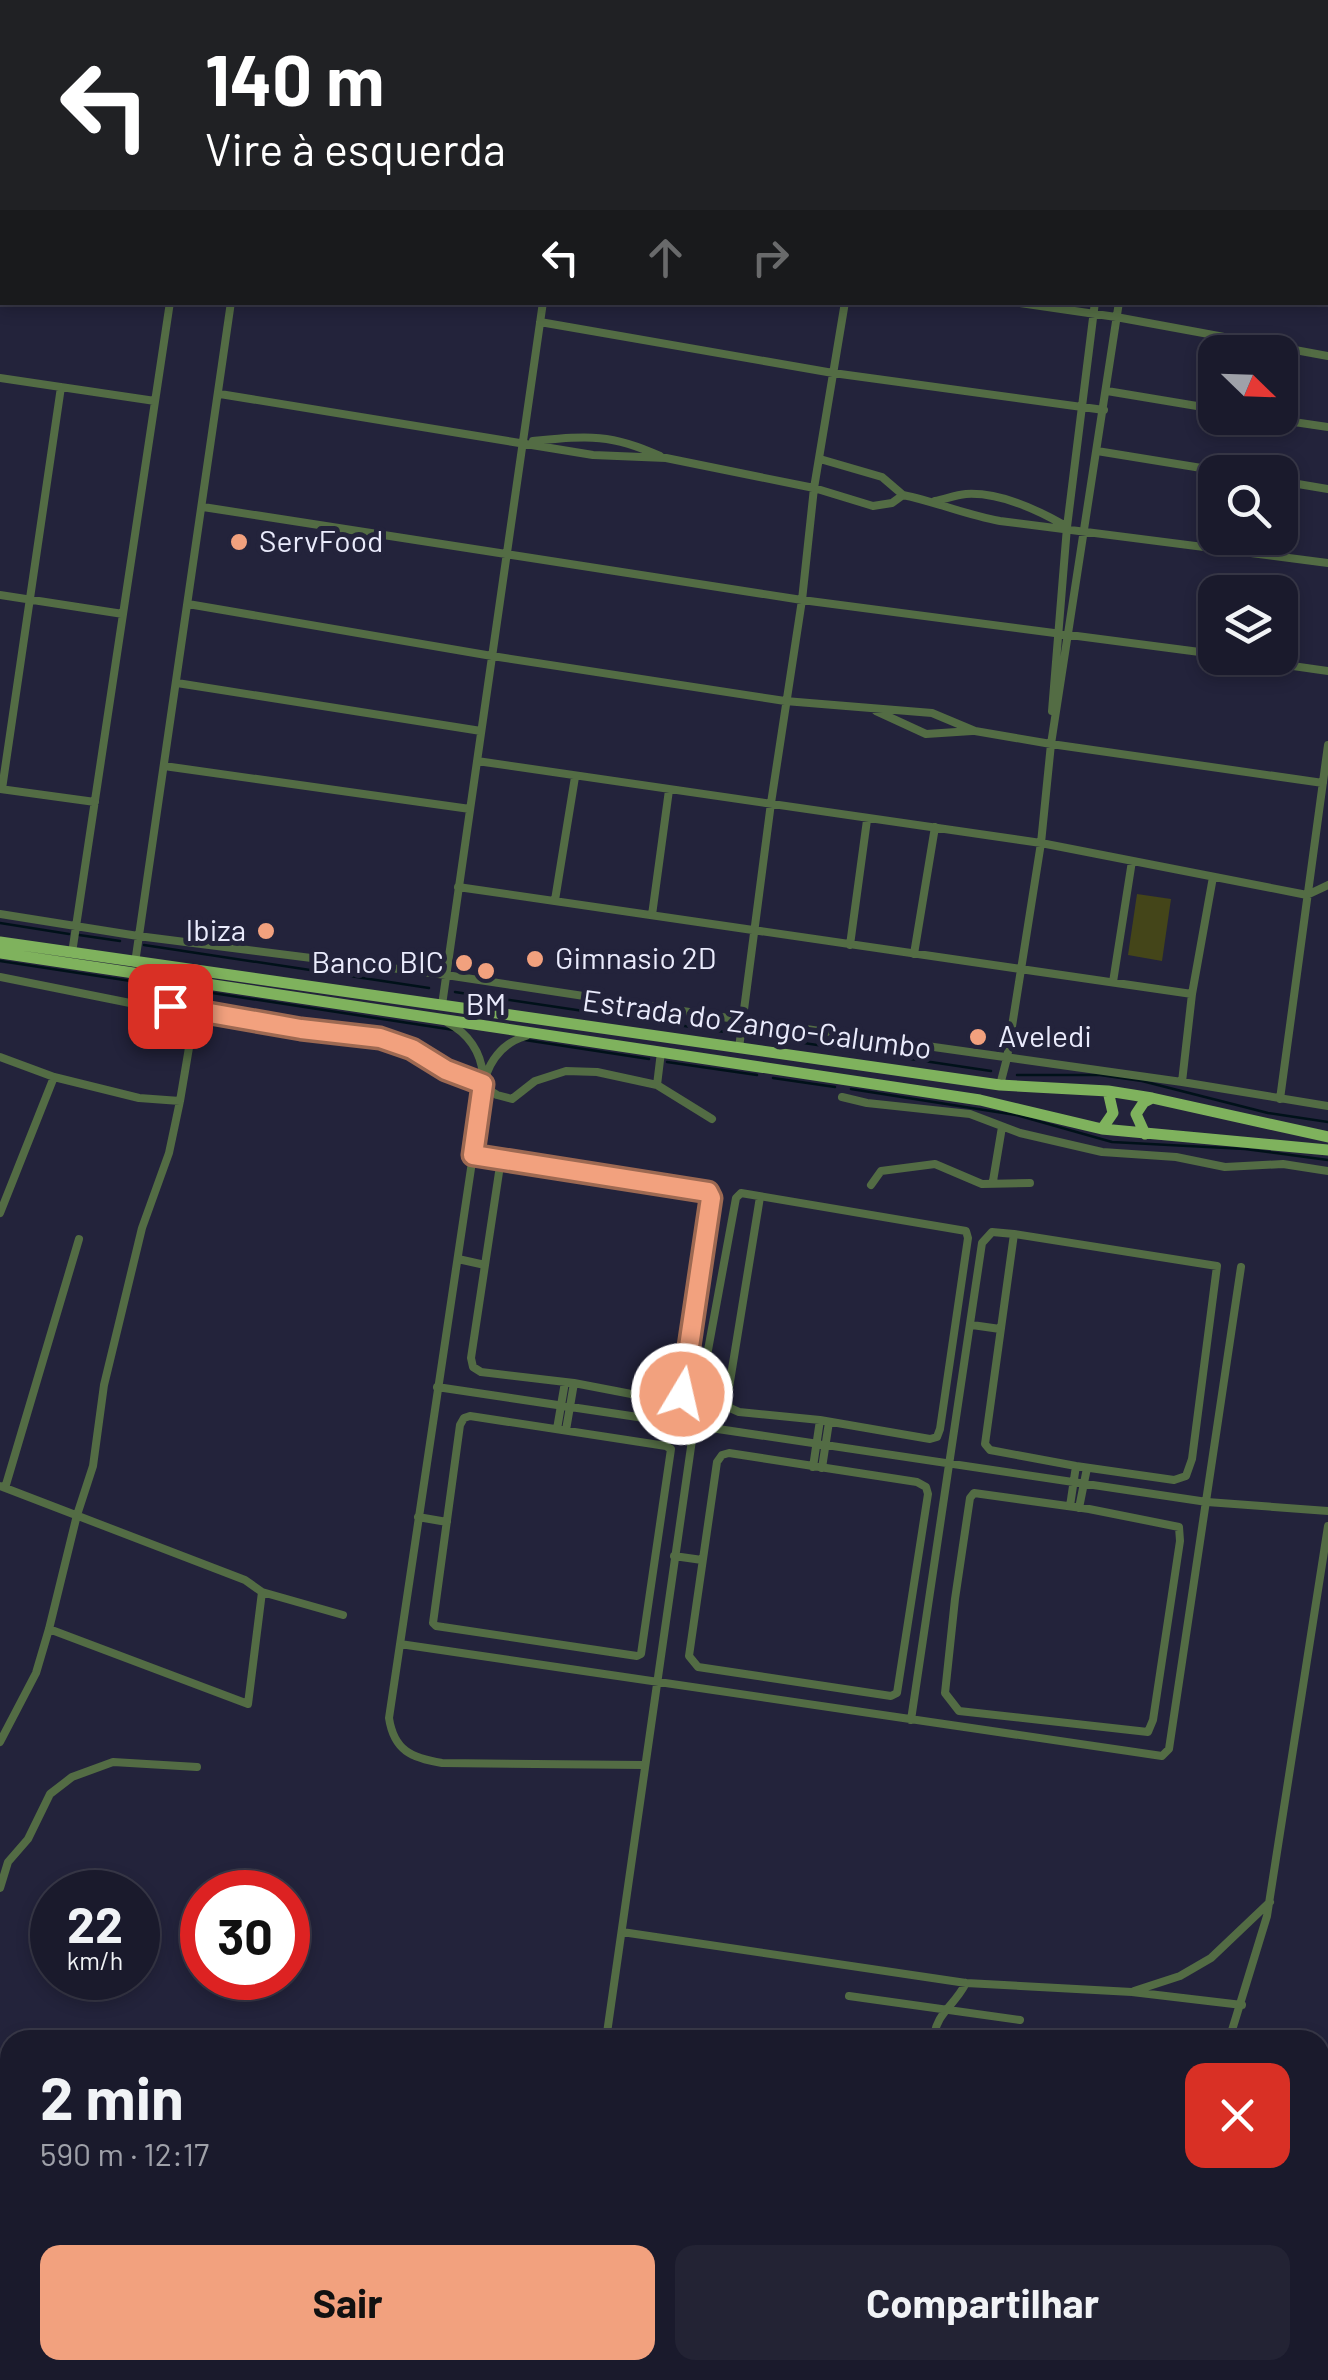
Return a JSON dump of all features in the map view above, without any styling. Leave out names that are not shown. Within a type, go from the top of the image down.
[{"type":"main road","name":"Estrada do Zango-Calumbo","points":[[0,942],[1000,1085],[1108,1091],[1328,1136]]},
{"type":"main road","name":"Estrada do Zango-Calumbo","points":[[0,953],[188,987],[543,1034],[660,1058],[998,1104],[1102,1129],[1328,1150]]},
{"type":"main road","points":[[1102,1129],[1113,1112],[1108,1091]]},
{"type":"main road","points":[[1145,1134],[1136,1114],[1152,1098]]},
{"type":"street","points":[[72,953],[170,305]]},
{"type":"street","points":[[135,962],[231,305]]},
{"type":"street","points":[[442,1005],[543,305]]},
{"type":"street","points":[[739,1048],[814,488],[845,305]]},
{"type":"street","points":[[1033,305],[1328,356]]},
{"type":"street","points":[[1000,1085],[1008,1058],[1041,843],[1056,632],[1094,305]]},
{"type":"street","points":[[1051,744],[1118,305]]},
{"type":"street","points":[[540,322],[834,374],[1104,410]]},
{"type":"street","points":[[0,378],[155,401]]},
{"type":"street","points":[[61,387],[1,789],[95,802]]},
{"type":"street","points":[[1107,391],[1198,406]]},
{"type":"street","points":[[220,394],[593,456],[666,458],[814,488],[873,506],[892,504],[904,495]]},
{"type":"street","points":[[1298,423],[1328,427]]},
{"type":"street","points":[[524,442],[597,435],[633,443],[666,458]]},
{"type":"street","points":[[1096,451],[1198,467]]},
{"type":"street","points":[[820,459],[882,476],[904,495],[966,515],[1328,563]]},
{"type":"street","points":[[1298,485],[1328,490]]},
{"type":"street","points":[[935,502],[967,494],[1003,499],[1036,510],[1067,527]]},
{"type":"street","points":[[202,506],[802,600],[1198,652]]},
{"type":"street","points":[[0,596],[123,614]]},
{"type":"street","points":[[188,604],[786,701],[932,713],[975,731],[1323,783]]},
{"type":"street","points":[[1298,666],[1328,670]]},
{"type":"street","points":[[177,682],[481,731]]},
{"type":"street","points":[[872,710],[926,734],[975,731]]},
{"type":"street","points":[[1280,1099],[1328,744]]},
{"type":"street","points":[[477,761],[1041,843],[1306,895],[1328,885]]},
{"type":"street","points":[[164,766],[470,808]]},
{"type":"street","points":[[556,900],[575,776]]},
{"type":"street","points":[[652,915],[669,790]]},
{"type":"street","points":[[850,945],[868,820]]},
{"type":"street","points":[[914,954],[935,827]]},
{"type":"street","points":[[1113,982],[1132,861]]},
{"type":"street","points":[[1182,1082],[1192,994],[1213,877]]},
{"type":"street","points":[[458,887],[1192,994]]},
{"type":"street","points":[[0,914],[138,936],[446,974],[1328,1106]]},
{"type":"street","points":[[0,977],[140,1005],[170,1006],[380,1038],[412,1049],[446,1070],[483,1082],[496,1095],[512,1099],[535,1081],[566,1072],[598,1072],[656,1085],[712,1119]]},
{"type":"street","points":[[119,1000],[173,997],[188,987]]},
{"type":"street","points":[[170,1006],[188,987]]},
{"type":"street","points":[[0,1742],[36,1673],[93,1466],[104,1385],[142,1228],[168,1153],[180,1101],[197,1012],[188,987]]},
{"type":"street","points":[[439,1019],[458,1028],[471,1042],[482,1061],[483,1082],[389,1718],[392,1735],[404,1750],[422,1760],[442,1763],[644,1765]]},
{"type":"street","points":[[483,1082],[490,1062],[502,1048],[522,1036],[543,1034]]},
{"type":"street","points":[[0,1057],[54,1077],[139,1098],[180,1101]]},
{"type":"street","points":[[656,1085],[660,1058]]},
{"type":"street","points":[[0,1213],[54,1077]]},
{"type":"street","points":[[842,1096],[868,1103],[970,1114],[1102,1152],[1176,1157],[1225,1167],[1283,1164],[1328,1172]]},
{"type":"street","points":[[993,1181],[1002,1126]]},
{"type":"street","points":[[473,1155],[502,1158],[702,1188],[711,1198],[679,1400],[482,1372],[473,1367],[471,1358],[502,1158]]},
{"type":"street","points":[[872,1185],[882,1171],[935,1164],[982,1184],[1030,1183]]},
{"type":"street","points":[[0,1168],[14,1174]]},
{"type":"street","points":[[607,2030],[694,1426],[736,1198],[744,1192],[966,1231],[937,1437],[730,1408],[726,1400],[760,1197]]},
{"type":"street","points":[[911,1720],[985,1236],[992,1232],[1014,1234],[1217,1266],[1192,1459],[1186,1476],[1174,1480],[990,1450],[984,1444],[1014,1234]]},
{"type":"street","points":[[78,1239],[2,1487],[246,1580],[262,1592],[344,1615]]},
{"type":"street","points":[[458,1260],[485,1265]]},
{"type":"street","points":[[400,1644],[1154,1757],[1166,1754],[1241,1266]]},
{"type":"street","points":[[718,1299],[742,1303]]},
{"type":"street","points":[[972,1325],[1000,1329]]},
{"type":"street","points":[[562,1430],[570,1383]]},
{"type":"street","points":[[437,1387],[1206,1502],[1328,1511]]},
{"type":"street","points":[[464,1418],[562,1430],[666,1446],[671,1450],[641,1654],[637,1656],[436,1626],[432,1614],[464,1418]]},
{"type":"street","points":[[818,1467],[825,1421]]},
{"type":"street","points":[[722,1455],[818,1467],[917,1482],[926,1487],[897,1693],[891,1696],[698,1667],[689,1656],[717,1462],[722,1455]]},
{"type":"street","points":[[1074,1507],[1076,1466]]},
{"type":"street","points":[[1078,1483],[1088,1468]]},
{"type":"street","points":[[974,1493],[1074,1507],[1179,1528],[1175,1577],[1148,1732],[959,1711],[945,1693],[970,1498],[974,1493]]},
{"type":"street","points":[[418,1518],[447,1522]]},
{"type":"street","points":[[1233,2030],[1270,1902],[1328,1526]]},
{"type":"street","points":[[674,1556],[702,1560]]},
{"type":"street","points":[[49,1629],[248,1704],[262,1592]]},
{"type":"street","points":[[930,1595],[955,1598]]},
{"type":"street","points":[[0,1888],[8,1862],[28,1839],[50,1794],[72,1777],[113,1762],[197,1766]]},
{"type":"street","points":[[1132,1992],[1180,1976],[1211,1958],[1270,1902]]},
{"type":"street","points":[[622,1932],[966,1983],[1132,1992],[1242,2005]]},
{"type":"street","points":[[935,2030],[936,2022],[956,2002],[966,1983]]},
{"type":"street","points":[[849,1996],[1020,2020]]},
{"type":"shaded area","points":[[1137,894],[1171,899],[1162,961],[1128,955]]},
{"type":"waterway","points":[[0,923],[69,934]]},
{"type":"waterway","points":[[79,935],[120,941]]},
{"type":"waterway","points":[[144,945],[429,988]]},
{"type":"waterway","points":[[0,961],[183,989]]},
{"type":"waterway","points":[[193,990],[454,1030]]},
{"type":"waterway","points":[[455,992],[725,1032]]},
{"type":"waterway","points":[[750,1035],[991,1071]]},
{"type":"waterway","points":[[525,1040],[649,1059]]},
{"type":"waterway","points":[[667,1062],[757,1075]]},
{"type":"waterway","points":[[1017,1075],[1100,1075],[1142,1081],[1268,1113],[1328,1122]]},
{"type":"waterway","points":[[773,1078],[835,1087]]},
{"type":"waterway","points":[[851,1089],[1016,1115],[1112,1142],[1245,1149],[1328,1160]]},
{"type":"place","name":"ServFood","points":[[239,542]]},
{"type":"place","name":"Ibiza","points":[[266,931]]},
{"type":"place","name":"Gimnasio 2D","points":[[535,959]]},
{"type":"place","name":"Banco BIC","points":[[464,963]]},
{"type":"place","name":"BM","points":[[486,971]]},
{"type":"place","name":"Aveledi","points":[[978,1037]]},
{"type":"route","points":[[170,1006],[301,1029],[380,1038],[467,1076],[483,1084],[473,1155],[702,1188],[708,1192],[711,1198],[682,1394]]}]
